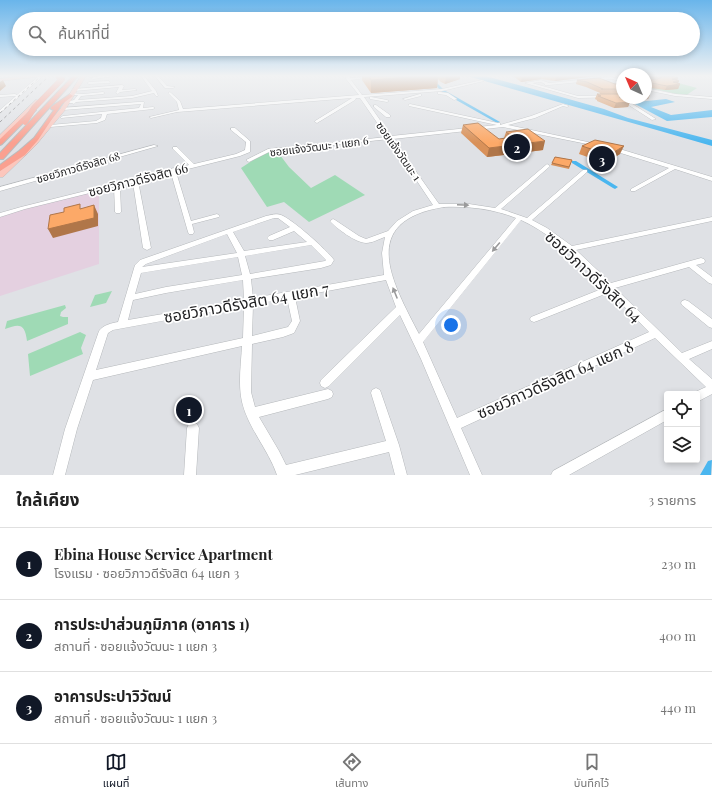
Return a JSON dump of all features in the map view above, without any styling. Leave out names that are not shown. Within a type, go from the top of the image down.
[{"type":"highway","points":[[1,138],[42,98]]},
{"type":"highway","points":[[25,122],[34,108],[43,98]]},
{"type":"highway","points":[[0,147],[48,98]]},
{"type":"highway","points":[[0,152],[53,98]]},
{"type":"highway","points":[[0,157],[54,98]]},
{"type":"highway","points":[[0,163],[47,114],[66,98]]},
{"type":"highway","points":[[0,168],[67,98]]},
{"type":"main road","points":[[1,138],[42,98]]},
{"type":"main road","points":[[0,175],[51,129],[66,109],[68,98]]},
{"type":"street","points":[[0,107],[11,98]]},
{"type":"street","points":[[0,112],[15,98]]},
{"type":"street","points":[[72,98],[75,101],[115,98]]},
{"type":"street","points":[[51,129],[57,125],[63,117],[66,109],[77,98]]},
{"type":"street","points":[[125,111],[132,98]]},
{"type":"street","points":[[175,98],[179,102],[181,111]]},
{"type":"street","points":[[151,117],[181,111],[335,98]]},
{"type":"street","points":[[317,122],[356,98]]},
{"type":"street","name":"ซอยแจ้งวัฒนะ 1","points":[[362,98],[437,206]]},
{"type":"street","points":[[372,98],[387,101]]},
{"type":"street","points":[[66,109],[143,103],[141,109]]},
{"type":"street","points":[[631,104],[654,119]]},
{"type":"street","points":[[502,125],[533,117],[564,105],[567,106]]},
{"type":"street","points":[[375,106],[388,116]]},
{"type":"street","points":[[410,106],[604,147],[712,179]]},
{"type":"street","points":[[225,113],[231,110],[231,107]]},
{"type":"street","points":[[63,117],[153,108]]},
{"type":"street","points":[[372,113],[382,111]]},
{"type":"street","points":[[57,125],[97,122],[103,119],[105,113]]},
{"type":"street","name":"ซอยแจ้งวัฒนะ 1 แยก 6","points":[[250,160],[268,151],[502,125]]},
{"type":"street","name":"ซอยวิภาวดีรังสิต 66","points":[[0,215],[248,151],[248,142],[233,130]]},
{"type":"street","name":"ซอยวิภาวดีรังสิต 68","points":[[0,189],[156,146]]},
{"type":"street","points":[[175,148],[193,166]]},
{"type":"street","points":[[497,209],[547,166]]},
{"type":"street","points":[[633,190],[675,167]]},
{"type":"street","points":[[173,170],[191,232]]},
{"type":"street","points":[[418,341],[524,218],[585,170]]},
{"type":"street","points":[[135,180],[146,248]]},
{"type":"street","points":[[117,184],[118,212]]},
{"type":"street","name":"ซอยวิภาวดีรังสิต 64","points":[[476,475],[418,341],[401,308],[389,277],[385,252],[388,237],[400,222],[412,213],[437,206],[464,205],[497,209],[524,218],[560,239],[712,388]]},
{"type":"street","points":[[189,223],[217,216]]},
{"type":"street","points":[[122,325],[139,265],[143,262],[273,216],[282,218],[295,228],[329,256],[330,260],[328,263],[166,290],[130,298]]},
{"type":"street","points":[[571,250],[677,225],[712,219]]},
{"type":"street","points":[[333,221],[357,238],[366,241],[391,232]]},
{"type":"street","points":[[271,238],[295,228]]},
{"type":"street","points":[[229,231],[243,255],[247,277],[249,302],[246,393],[252,413],[283,474],[392,445]]},
{"type":"street","points":[[138,271],[312,243]]},
{"type":"street","points":[[534,319],[609,288],[701,261]]},
{"type":"street","points":[[690,264],[712,281]]},
{"type":"street","name":"ซอยวิภาวดีรังสิต 64 แยก 7","points":[[89,376],[104,331],[111,327],[389,277]]},
{"type":"street","points":[[59,475],[71,429],[89,376],[291,330],[296,320],[290,294]]},
{"type":"street","points":[[685,303],[712,324]]},
{"type":"street","points":[[325,383],[401,308]]},
{"type":"street","name":"ซอยวิภาวดีรังสิต 64 แยก 8","points":[[454,425],[656,333]]},
{"type":"street","points":[[681,358],[712,345]]},
{"type":"street","points":[[700,395],[712,388]]},
{"type":"street","points":[[376,393],[401,475]]},
{"type":"street","points":[[252,413],[328,394]]},
{"type":"street","points":[[557,475],[664,416]]},
{"type":"street","points":[[190,475],[193,428]]},
{"type":"shaded area","points":[[99,190],[99,264],[0,296],[0,216],[21,209]]},
{"type":"green space","points":[[277,151],[289,167],[311,188],[335,175],[365,195],[309,222],[284,202],[267,207],[241,168],[264,153]]},
{"type":"green space","points":[[112,291],[106,303],[90,307],[95,295]]},
{"type":"green space","points":[[65,305],[66,308],[61,312],[60,316],[68,317],[68,324],[27,341],[25,331],[21,326],[14,326],[5,329],[7,321]]},
{"type":"green space","points":[[80,332],[86,335],[81,348],[83,354],[30,376],[28,354]]},
{"type":"water","points":[[544,98],[566,98],[604,109],[628,118],[712,140],[712,146]]},
{"type":"water","points":[[666,99],[675,102],[651,107],[671,115],[712,110],[712,117],[667,121],[635,104],[652,104],[652,100]]},
{"type":"building","points":[[604,98],[616,98],[616,103]]},
{"type":"building","points":[[478,123],[499,139],[513,137],[506,132],[528,129],[545,141],[489,148],[463,125]]},
{"type":"building","points":[[595,140],[624,146],[609,155],[582,146]]},
{"type":"building","points":[[555,157],[572,160],[569,167],[552,163]]},
{"type":"building","points":[[80,204],[80,209],[94,205],[94,218],[48,229],[50,215],[64,212],[64,208]]},
{"type":"waterway","points":[[456,98],[498,122]]},
{"type":"waterway","points":[[574,162],[615,187]]},
{"type":"waterway","points":[[705,475],[712,465]]},
{"type":"railway","points":[[0,113],[16,98]]},
{"type":"railway","points":[[0,122],[25,98]]},
{"type":"place","name":"การประปาส่วนภูมิภาค (อาคาร 1)","points":[[517,147]]},
{"type":"place","name":"อาคารประปาวิวัฒน์","points":[[602,159]]},
{"type":"place","name":"Ebina House Service Apartment","points":[[189,410]]}]
